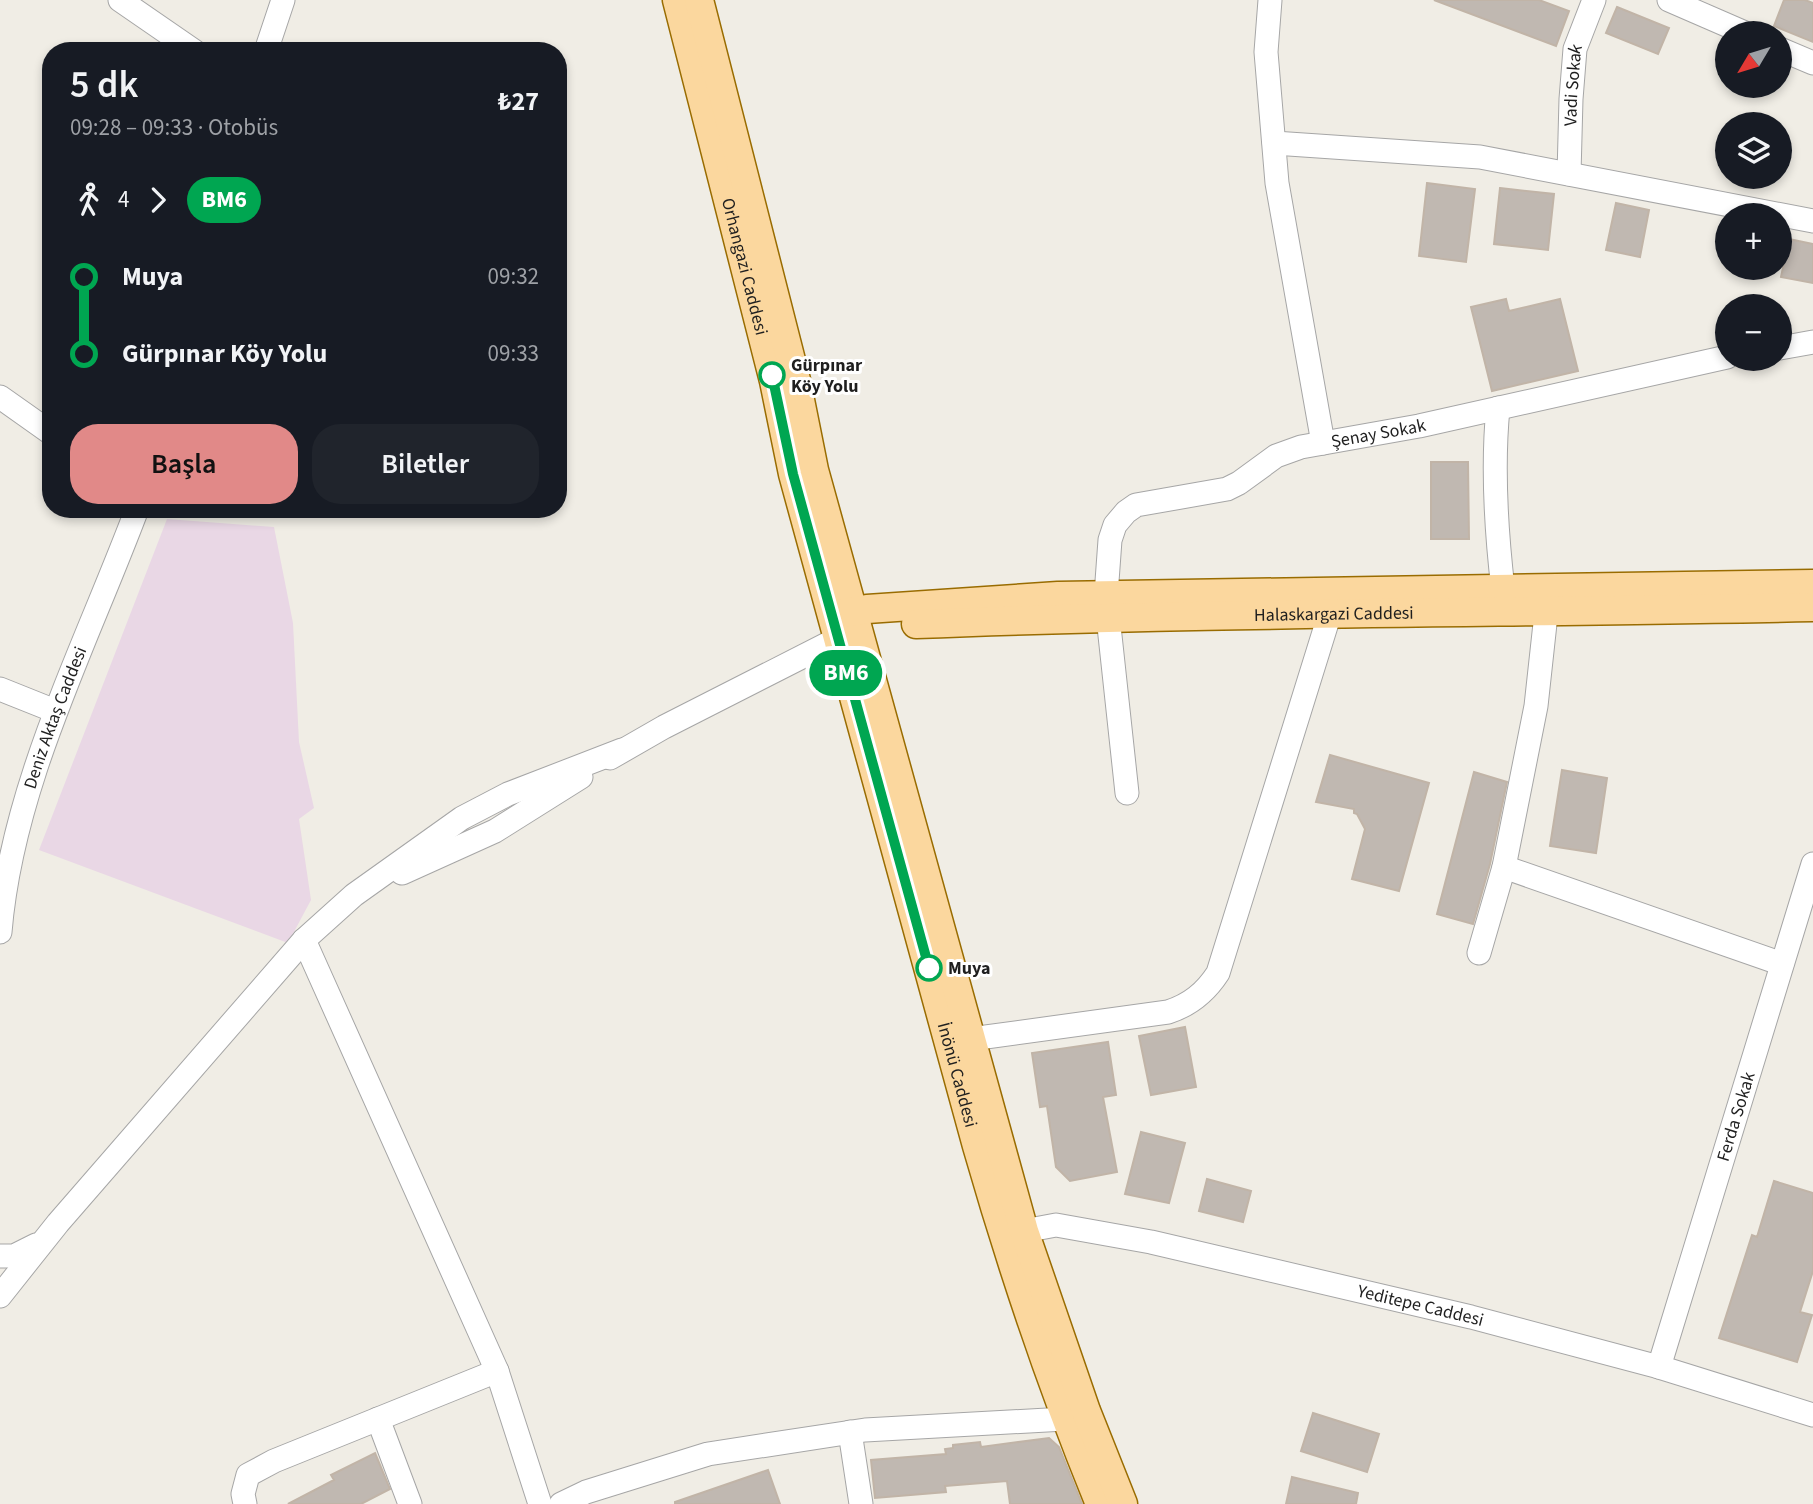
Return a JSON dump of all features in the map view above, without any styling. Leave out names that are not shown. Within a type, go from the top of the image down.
[{"type":"main road","name":"Orhangazi Caddesi","points":[[677,0],[746,227]]},
{"type":"main road","name":"Orhangazi Caddesi","points":[[699,0],[746,227],[785,380],[803,472],[988,1144]]},
{"type":"main road","points":[[845,624],[1058,596],[1107,606],[1334,602],[1503,589],[1548,600],[1813,584]]},
{"type":"main road","name":"Halaskargazi Caddesi","points":[[1334,602],[1548,600],[1813,607]]},
{"type":"main road","points":[[988,1144],[1024,1231],[1037,1304],[1075,1415],[1100,1504]]},
{"type":"main road","name":"İnönü Caddesi","points":[[988,1144],[1037,1304]]},
{"type":"main road","points":[[1075,1415],[1123,1504]]},
{"type":"street","points":[[120,0],[181,42]]},
{"type":"street","points":[[269,42],[283,0]]},
{"type":"street","points":[[1270,0],[1266,52],[1277,183],[1323,443]]},
{"type":"street","name":"Vadi Sokak","points":[[1569,174],[1575,49],[1594,0]]},
{"type":"street","points":[[1669,0],[1717,21]]},
{"type":"street","points":[[1792,54],[1813,63]]},
{"type":"street","points":[[1274,143],[1480,157],[1813,220]]},
{"type":"street","points":[[1792,346],[1813,342]]},
{"type":"street","name":"Şenay Sokak","points":[[1127,793],[1107,606],[1110,540],[1115,524],[1126,512],[1136,505],[1227,489],[1276,456],[1301,447],[1498,408],[1715,360]]},
{"type":"street","points":[[0,397],[42,427]]},
{"type":"street","points":[[1498,408],[1494,444],[1496,529],[1503,589]]},
{"type":"street","name":"Deniz Aktaş Caddesi","points":[[0,932],[3,899],[14,843],[55,711],[133,518]]},
{"type":"street","points":[[1479,953],[1504,867],[1536,706],[1548,600]]},
{"type":"street","points":[[960,1041],[1168,1012],[1191,1002],[1210,985],[1218,974],[1334,602]]},
{"type":"street","points":[[0,1256],[20,1253],[40,1242],[304,940],[354,895],[495,831],[622,750],[845,624]]},
{"type":"street","points":[[0,690],[55,711]]},
{"type":"street","name":"Ferda Sokak","points":[[1659,1367],[1813,864]]},
{"type":"street","points":[[1504,867],[1782,964]]},
{"type":"street","points":[[304,940],[497,1371],[541,1504]]},
{"type":"street","points":[[0,1296],[58,1223]]},
{"type":"street","name":"Yeditepe Caddesi","points":[[1024,1231],[1056,1225],[1151,1242],[1471,1317],[1659,1367],[1813,1415]]},
{"type":"street","points":[[245,1504],[243,1493],[248,1475],[274,1461],[497,1371]]},
{"type":"street","points":[[561,1504],[586,1492],[708,1454],[850,1432],[1075,1415]]},
{"type":"street","points":[[378,1419],[410,1504]]},
{"type":"street","points":[[850,1432],[861,1504]]},
{"type":"shaded area","points":[[167,519],[274,527],[293,623],[299,742],[314,808],[299,819],[311,900],[288,943],[39,850]]},
{"type":"building","points":[[1434,0],[1539,0],[1569,11],[1556,46]]},
{"type":"building","points":[[1784,0],[1805,0],[1813,3],[1813,42],[1792,33],[1792,21],[1776,21]]},
{"type":"building","points":[[1617,7],[1669,28],[1658,54],[1606,33]]},
{"type":"building","points":[[1427,183],[1475,189],[1466,262],[1419,256]]},
{"type":"building","points":[[1500,188],[1554,194],[1548,250],[1494,244]]},
{"type":"building","points":[[1616,203],[1649,210],[1640,257],[1606,250]]},
{"type":"building","points":[[1792,240],[1813,244],[1813,283],[1792,279]]},
{"type":"building","points":[[1506,299],[1509,311],[1560,299],[1578,371],[1492,391],[1471,307]]},
{"type":"building","points":[[1431,462],[1468,462],[1469,539],[1431,539]]},
{"type":"building","points":[[1330,755],[1429,783],[1399,891],[1352,879],[1365,829],[1354,809],[1316,802]]},
{"type":"building","points":[[1562,770],[1607,778],[1596,853],[1550,846]]},
{"type":"building","points":[[1474,772],[1507,782],[1490,864],[1473,924],[1437,914]]},
{"type":"building","points":[[1185,1027],[1196,1087],[1151,1095],[1139,1036]]},
{"type":"building","points":[[1108,1042],[1116,1095],[1103,1097],[1117,1172],[1070,1181],[1056,1167],[1047,1106],[1040,1107],[1032,1053]]},
{"type":"building","points":[[1141,1132],[1185,1143],[1169,1203],[1125,1194]]},
{"type":"building","points":[[1207,1179],[1251,1191],[1243,1222],[1199,1211]]},
{"type":"building","points":[[1774,1181],[1813,1193],[1813,1271],[1800,1312],[1812,1315],[1797,1362],[1719,1338],[1752,1235],[1757,1237]]},
{"type":"building","points":[[1313,1413],[1379,1434],[1367,1472],[1301,1451]]},
{"type":"building","points":[[1049,1438],[1059,1447],[1082,1504],[1010,1504],[1007,1481],[945,1486],[946,1492],[875,1498],[871,1460],[946,1454],[945,1449],[953,1448],[953,1445],[980,1442],[981,1447]]},
{"type":"building","points":[[375,1453],[390,1489],[361,1504],[288,1504],[334,1480],[331,1475]]},
{"type":"building","points":[[768,1470],[780,1504],[675,1504],[675,1502]]},
{"type":"building","points":[[1292,1477],[1358,1493],[1356,1504],[1286,1504]]},
{"type":"bus line","name":"BM6","points":[[772,375],[793,474],[929,968]]},
{"type":"place","name":"Gürpınar Köy Yolu","points":[[772,375]]},
{"type":"place","name":"Muya","points":[[929,968]]}]
